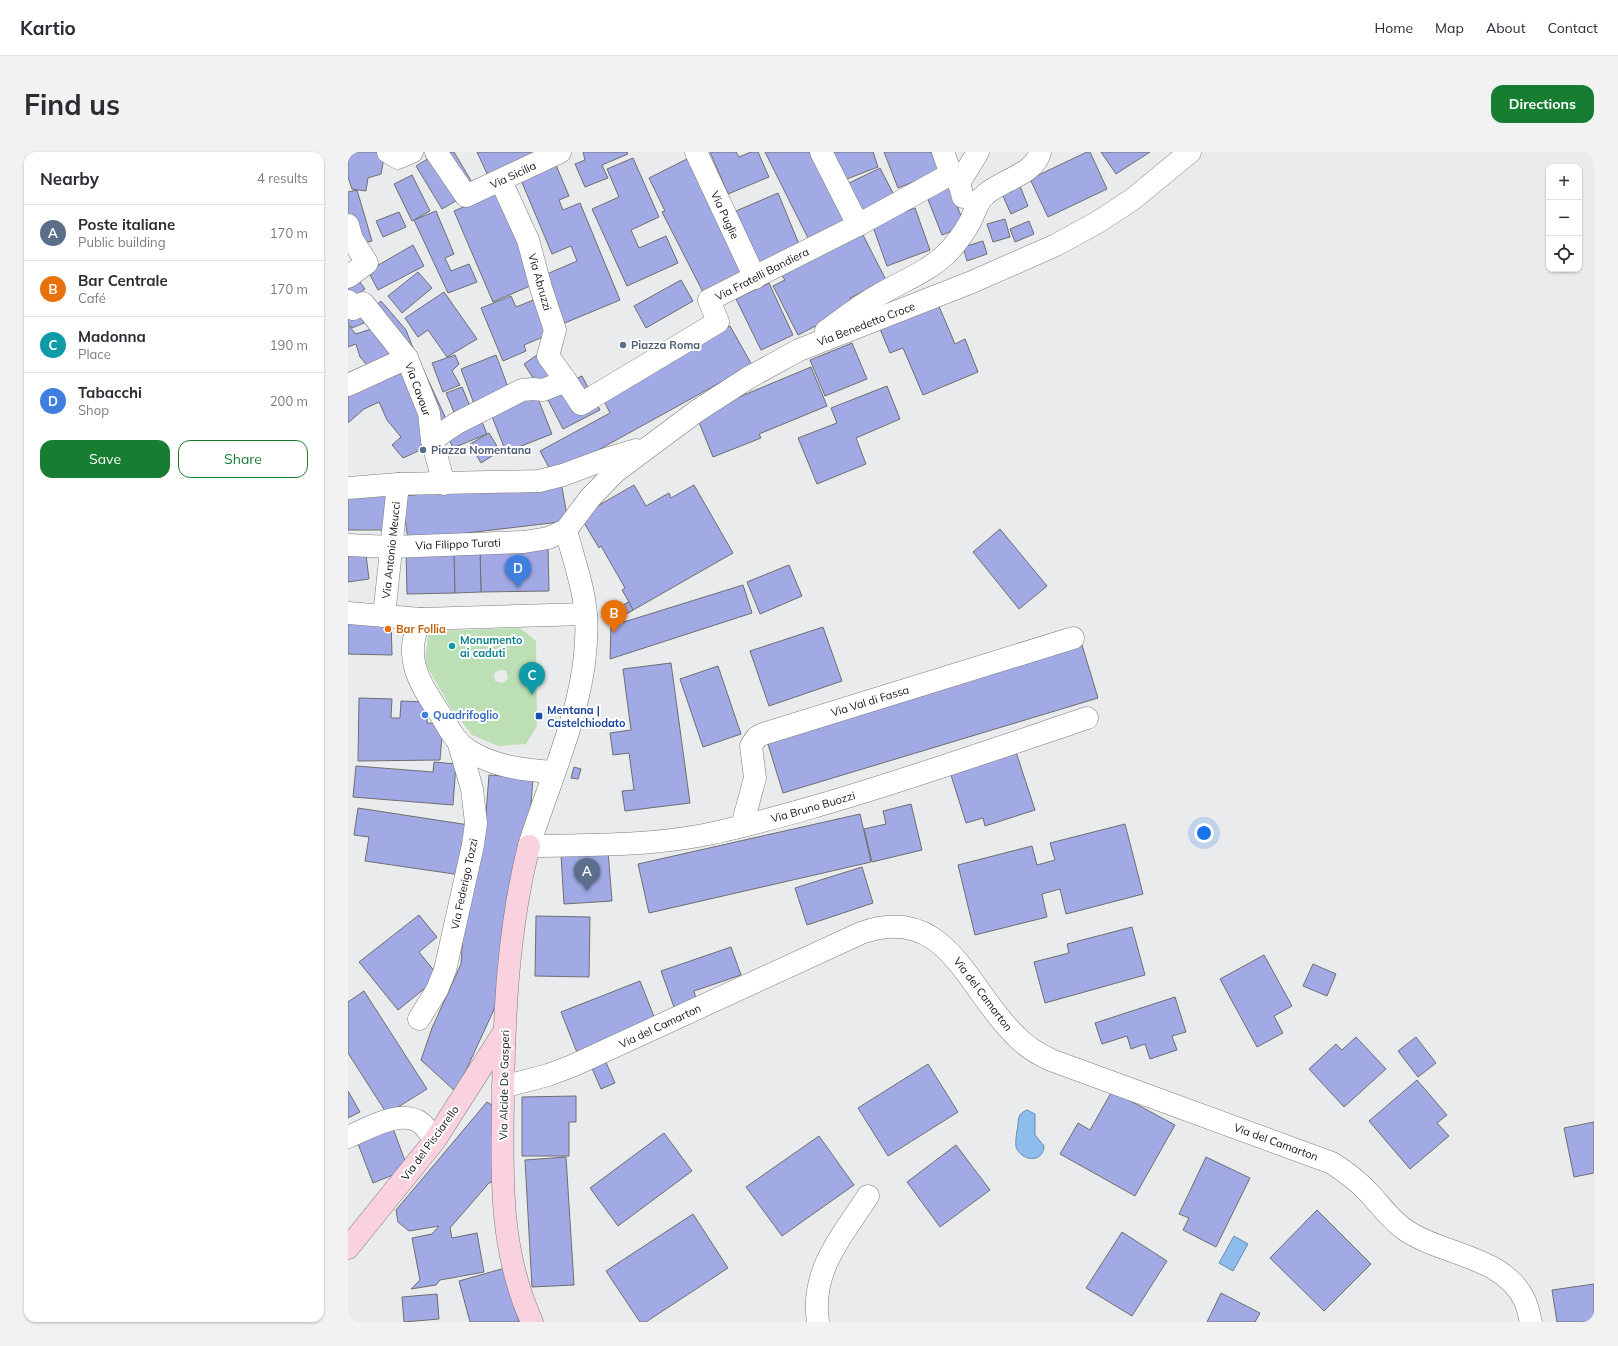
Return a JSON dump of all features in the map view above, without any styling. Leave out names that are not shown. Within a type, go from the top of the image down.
[{"type":"street","points":[[388,152],[398,158],[412,152]]},
{"type":"street","name":"Via Sicilia","points":[[436,152],[466,196],[501,181],[560,152]]},
{"type":"street","name":"Via Puglie","points":[[696,152],[755,278]]},
{"type":"street","points":[[821,152],[858,225]]},
{"type":"street","points":[[943,152],[955,179],[970,222]]},
{"type":"street","points":[[955,179],[978,152]]},
{"type":"street","points":[[799,350],[878,296],[928,268],[948,252],[970,222],[977,204],[986,193],[1029,168],[1036,162],[1040,152]]},
{"type":"street","name":"Via Benedetto Croce","points":[[566,530],[605,481],[646,449],[714,400],[748,378],[799,350],[972,282],[1056,245],[1098,222],[1133,199],[1190,152]]},
{"type":"street","name":"Via Fratelli Bandiera","points":[[566,381],[581,404],[718,322],[709,300],[858,225],[955,179]]},
{"type":"street","name":"Via Abruzzi","points":[[501,181],[528,240],[541,288],[555,330],[548,356],[566,381]]},
{"type":"street","points":[[348,225],[352,239],[367,263],[348,277]]},
{"type":"street","name":"Via Cavour","points":[[348,301],[353,308],[363,303],[407,358],[429,413],[432,440],[444,484]]},
{"type":"street","points":[[348,385],[407,358]]},
{"type":"street","points":[[432,440],[447,429],[516,392],[528,389],[543,390],[566,381]]},
{"type":"street","points":[[352,481],[398,484],[444,484],[539,481],[563,475],[616,456],[646,449]]},
{"type":"street","name":"Via Antonio Meucci","points":[[384,616],[398,484]]},
{"type":"street","points":[[529,846],[573,713],[582,678],[586,647],[586,614],[580,583],[566,530]]},
{"type":"street","name":"Via Filippo Turati","points":[[348,545],[392,547],[533,541],[548,538],[566,530]]},
{"type":"street","points":[[348,613],[422,619],[586,614]]},
{"type":"street","points":[[422,619],[414,636],[412,646],[415,673],[425,692],[459,744],[483,758],[505,766],[553,772]]},
{"type":"street","name":"Via Val di Fassa","points":[[742,826],[755,778],[751,746],[757,737],[1073,638]]},
{"type":"street","name":"Via Bruno Buozzi","points":[[529,846],[656,842],[700,836],[742,826],[903,780],[1087,718]]},
{"type":"street","name":"Via Federigo Tozzi","points":[[419,1019],[437,990],[445,970],[475,835],[474,801],[459,744]]},
{"type":"street","name":"Via Alcide De Gasperi","points":[[529,846],[514,925],[505,1032],[502,1184],[505,1229],[514,1273],[532,1322]]},
{"type":"street","name":"Via del Camarton","points":[[503,1087],[548,1075],[572,1066],[861,933],[892,926],[911,928],[928,935],[943,944],[963,966],[1005,1024],[1016,1036],[1034,1051],[1051,1060],[1332,1163],[1362,1186],[1396,1222],[1411,1234],[1427,1243],[1486,1264],[1506,1277],[1517,1288],[1525,1301],[1531,1322]]},
{"type":"street","name":"Via del Pisciarello","points":[[348,1248],[434,1140],[505,1032]]},
{"type":"street","points":[[348,1137],[390,1120],[408,1118],[421,1123],[434,1140]]},
{"type":"street","points":[[818,1322],[817,1293],[822,1272],[830,1254],[868,1196]]},
{"type":"green space","points":[[520,628],[536,641],[537,726],[526,744],[498,746],[472,735],[449,705],[425,663],[428,636],[438,631]],"holes":[[[497,671],[506,671],[508,678],[505,682],[501,683],[495,681],[494,674]]]},
{"type":"water","points":[[1027,1110],[1035,1114],[1035,1135],[1044,1146],[1043,1152],[1036,1158],[1027,1158],[1019,1152],[1016,1147],[1019,1118],[1022,1113]]},
{"type":"water","points":[[1234,1236],[1248,1244],[1233,1271],[1219,1263]]},
{"type":"building","points":[[348,152],[385,152],[381,174],[368,178],[366,191],[352,189],[348,177]]},
{"type":"building","points":[[439,152],[454,152],[476,189],[442,209],[416,166]]},
{"type":"building","points":[[477,152],[534,152],[537,158],[490,180]]},
{"type":"building","points":[[583,152],[627,152],[628,154],[602,165],[608,178],[585,187],[575,164],[585,160]]},
{"type":"building","points":[[710,152],[736,152],[739,157],[751,152],[758,152],[769,177],[728,194]]},
{"type":"building","points":[[765,152],[812,152],[847,221],[809,240]]},
{"type":"building","points":[[827,152],[873,152],[878,167],[839,182]]},
{"type":"building","points":[[884,152],[933,152],[941,171],[898,188]]},
{"type":"building","points":[[1087,152],[1090,152],[1107,189],[1048,217],[1030,179]]},
{"type":"building","points":[[1101,152],[1150,152],[1116,174]]},
{"type":"building","points":[[691,157],[744,275],[704,294],[662,212],[665,211],[649,178]]},
{"type":"building","points":[[633,158],[659,217],[631,230],[639,248],[666,236],[678,263],[627,286],[592,209],[619,197],[607,169]]},
{"type":"building","points":[[556,165],[569,196],[559,200],[563,210],[580,203],[620,300],[560,325],[540,277],[577,261],[571,246],[552,254],[521,180]]},
{"type":"building","points":[[880,168],[895,197],[860,215],[845,185]]},
{"type":"building","points":[[412,175],[430,211],[412,221],[394,184]]},
{"type":"building","points":[[948,183],[965,226],[942,235],[925,192]]},
{"type":"building","points":[[1020,186],[1028,206],[1011,214],[1002,194]]},
{"type":"building","points":[[357,190],[372,241],[348,247],[348,192]]},
{"type":"building","points":[[499,192],[537,283],[493,302],[454,211]]},
{"type":"building","points":[[778,193],[801,249],[759,266],[736,211]]},
{"type":"building","points":[[915,208],[930,250],[887,266],[872,224]]},
{"type":"building","points":[[436,211],[454,254],[445,258],[451,271],[469,264],[477,282],[448,293],[414,220]]},
{"type":"building","points":[[399,212],[406,227],[383,237],[376,221]]},
{"type":"building","points":[[1005,219],[1010,237],[993,242],[987,224]]},
{"type":"building","points":[[1029,221],[1034,234],[1015,242],[1010,229]]},
{"type":"building","points":[[862,233],[886,280],[850,298],[855,306],[798,335],[773,286],[785,280],[781,274]]},
{"type":"building","points":[[983,241],[987,254],[967,261],[963,247]]},
{"type":"building","points":[[413,245],[424,266],[378,290],[368,271]]},
{"type":"building","points":[[352,271],[365,289],[348,302],[348,274]]},
{"type":"building","points":[[418,272],[432,288],[402,313],[388,296]]},
{"type":"building","points":[[681,280],[693,301],[646,328],[634,306]]},
{"type":"building","points":[[769,283],[793,335],[761,350],[736,299]]},
{"type":"building","points":[[444,292],[477,339],[447,357],[428,330],[418,337],[405,318]]},
{"type":"building","points":[[511,296],[516,307],[536,299],[550,334],[524,345],[526,351],[503,361],[481,308]]},
{"type":"building","points":[[381,301],[406,330],[413,348],[367,365],[360,357],[356,344],[348,347],[348,325],[356,334],[371,329],[365,315]]},
{"type":"building","points":[[938,304],[955,344],[965,339],[978,372],[923,395],[903,348],[890,353],[880,329]]},
{"type":"building","points":[[348,307],[360,315],[364,323],[352,328],[348,323]]},
{"type":"building","points":[[730,326],[752,365],[553,475],[540,451],[610,413],[602,397]]},
{"type":"building","points":[[852,343],[867,379],[825,396],[810,360]]},
{"type":"building","points":[[550,346],[558,378],[541,390],[524,364]]},
{"type":"building","points":[[455,355],[459,364],[452,371],[460,385],[443,392],[432,363]]},
{"type":"building","points":[[496,355],[511,395],[476,409],[461,369]]},
{"type":"building","points":[[418,358],[447,421],[427,447],[403,458],[392,445],[401,437],[387,420],[379,402],[364,409],[348,423],[348,390]]},
{"type":"building","points":[[811,367],[827,406],[759,434],[761,438],[713,457],[696,415]]},
{"type":"building","points":[[582,376],[600,410],[563,429],[545,394]]},
{"type":"building","points":[[887,386],[900,419],[856,438],[866,464],[817,484],[798,438],[837,423],[831,408]]},
{"type":"building","points":[[462,387],[472,411],[456,417],[446,393]]},
{"type":"building","points":[[535,391],[552,434],[506,452],[489,409]]},
{"type":"building","points":[[480,417],[487,434],[453,448],[446,432]]},
{"type":"building","points":[[489,433],[500,451],[481,463],[470,444]]},
{"type":"building","points":[[561,482],[568,521],[408,540],[402,496]]},
{"type":"building","points":[[634,485],[646,506],[669,493],[671,498],[694,485],[733,553],[621,617],[617,608],[629,602],[622,590],[625,588],[601,546],[599,548],[580,516]]},
{"type":"building","points":[[348,491],[391,492],[390,530],[348,530]]},
{"type":"building","points":[[1000,529],[1047,586],[1019,609],[973,552]]},
{"type":"building","points":[[365,547],[369,579],[348,582],[348,548]]},
{"type":"building","points":[[548,548],[549,591],[481,592],[480,549]]},
{"type":"building","points":[[454,549],[455,593],[407,594],[406,550]]},
{"type":"building","points":[[454,549],[480,549],[481,592],[455,593]]},
{"type":"building","points":[[789,565],[802,596],[760,614],[747,582]]},
{"type":"building","points":[[743,585],[752,613],[610,659],[611,626]]},
{"type":"building","points":[[629,602],[633,610],[621,617],[617,608]]},
{"type":"building","points":[[348,616],[391,619],[392,655],[348,654]]},
{"type":"building","points":[[823,627],[842,681],[769,706],[750,651]]},
{"type":"building","points":[[1082,645],[1098,698],[783,793],[767,741]]},
{"type":"building","points":[[671,663],[690,803],[625,811],[622,791],[634,790],[629,753],[613,755],[610,733],[631,730],[623,669]]},
{"type":"building","points":[[718,666],[741,734],[703,747],[680,679]]},
{"type":"building","points":[[359,698],[392,699],[391,718],[400,718],[401,701],[428,702],[427,723],[443,724],[440,760],[358,761]]},
{"type":"building","points":[[1016,752],[1035,810],[985,826],[983,818],[966,823],[950,772]]},
{"type":"building","points":[[434,762],[456,764],[453,805],[353,797],[356,766],[433,772]]},
{"type":"building","points":[[574,767],[581,769],[578,779],[571,778]]},
{"type":"building","points":[[489,775],[533,778],[530,817],[497,1003],[456,1092],[421,1060],[432,1028],[461,964],[465,905],[485,827]]},
{"type":"building","points":[[911,804],[922,850],[872,862],[864,829],[886,824],[883,811]]},
{"type":"building","points":[[358,808],[469,825],[461,875],[365,861],[369,837],[354,835]]},
{"type":"building","points":[[860,814],[871,862],[649,913],[638,864]]},
{"type":"building","points":[[1125,824],[1143,894],[1066,914],[1060,889],[1042,894],[1047,917],[975,935],[958,865],[1032,846],[1037,865],[1055,860],[1050,843]]},
{"type":"building","points":[[608,851],[612,901],[564,904],[561,855]]},
{"type":"building","points":[[862,867],[873,903],[807,925],[795,888]]},
{"type":"building","points":[[419,915],[437,937],[419,952],[439,977],[398,1010],[359,962]]},
{"type":"building","points":[[536,916],[590,917],[589,977],[535,976]]},
{"type":"building","points":[[1132,927],[1145,975],[1045,1003],[1034,962],[1069,953],[1067,944]]},
{"type":"building","points":[[731,947],[741,975],[694,991],[696,999],[674,1007],[661,971]]},
{"type":"building","points":[[1264,955],[1292,1006],[1274,1016],[1283,1033],[1257,1047],[1220,979]]},
{"type":"building","points":[[1313,964],[1336,974],[1327,996],[1303,986]]},
{"type":"building","points":[[640,981],[657,1024],[578,1055],[561,1012]]},
{"type":"building","points":[[364,991],[427,1089],[387,1114],[348,1053],[348,1002]]},
{"type":"building","points":[[1175,997],[1186,1032],[1172,1036],[1177,1050],[1150,1059],[1145,1044],[1131,1049],[1127,1036],[1102,1044],[1095,1023]]},
{"type":"building","points":[[1356,1037],[1386,1069],[1344,1107],[1309,1069],[1336,1044],[1342,1050]]},
{"type":"building","points":[[1416,1037],[1436,1063],[1418,1077],[1398,1051]]},
{"type":"building","points":[[605,1060],[615,1083],[601,1089],[591,1066]]},
{"type":"building","points":[[928,1064],[958,1112],[888,1156],[858,1108]]},
{"type":"building","points":[[1417,1080],[1447,1115],[1437,1123],[1449,1136],[1410,1169],[1369,1121]]},
{"type":"building","points":[[348,1091],[360,1112],[348,1118]]},
{"type":"building","points":[[1112,1091],[1175,1125],[1135,1196],[1060,1154],[1078,1123],[1090,1130]]},
{"type":"building","points":[[576,1096],[576,1122],[569,1122],[569,1156],[522,1156],[522,1097]]},
{"type":"building","points":[[487,1102],[498,1109],[496,1180],[489,1183],[450,1228],[452,1238],[477,1233],[484,1272],[440,1280],[436,1285],[411,1289],[420,1280],[412,1238],[432,1234],[439,1226],[409,1231],[398,1222],[396,1210]]},
{"type":"building","points":[[1594,1122],[1594,1173],[1574,1177],[1564,1128]]},
{"type":"building","points":[[391,1123],[408,1169],[373,1183],[355,1136]]},
{"type":"building","points":[[664,1133],[692,1171],[618,1226],[590,1188]]},
{"type":"building","points":[[819,1136],[854,1185],[782,1236],[746,1187]]},
{"type":"building","points":[[956,1145],[990,1190],[940,1227],[907,1182]]},
{"type":"building","points":[[566,1157],[574,1285],[532,1287],[525,1160]]},
{"type":"building","points":[[1206,1157],[1250,1178],[1216,1247],[1183,1230],[1189,1218],[1179,1214]]},
{"type":"building","points":[[1317,1210],[1371,1264],[1324,1311],[1270,1258]]},
{"type":"building","points":[[693,1214],[728,1268],[646,1322],[640,1322],[606,1271]]},
{"type":"building","points":[[1122,1232],[1167,1261],[1132,1316],[1086,1288]]},
{"type":"building","points":[[505,1268],[519,1322],[470,1322],[459,1281]]},
{"type":"building","points":[[1594,1284],[1594,1322],[1557,1322],[1552,1290]]},
{"type":"building","points":[[1221,1293],[1260,1313],[1255,1322],[1207,1322]]},
{"type":"building","points":[[437,1294],[439,1319],[404,1322],[402,1297]]},
{"type":"place","name":"Piazza Roma","points":[[623,345]]},
{"type":"place","name":"Piazza Nomentana","points":[[423,450]]},
{"type":"place","name":"Tabacchi","points":[[518,588]]},
{"type":"place","name":"Bar Follia","points":[[388,629]]},
{"type":"place","name":"Bar Centrale","points":[[614,633]]},
{"type":"place","name":"Monumento ai caduti","points":[[452,646]]},
{"type":"place","name":"Madonna","points":[[532,695]]},
{"type":"place","name":"Quadrifoglio","points":[[425,715]]},
{"type":"place","name":"Mentana | Castelchiodato","points":[[539,716]]},
{"type":"place","name":"Poste italiane","points":[[587,891]]}]
